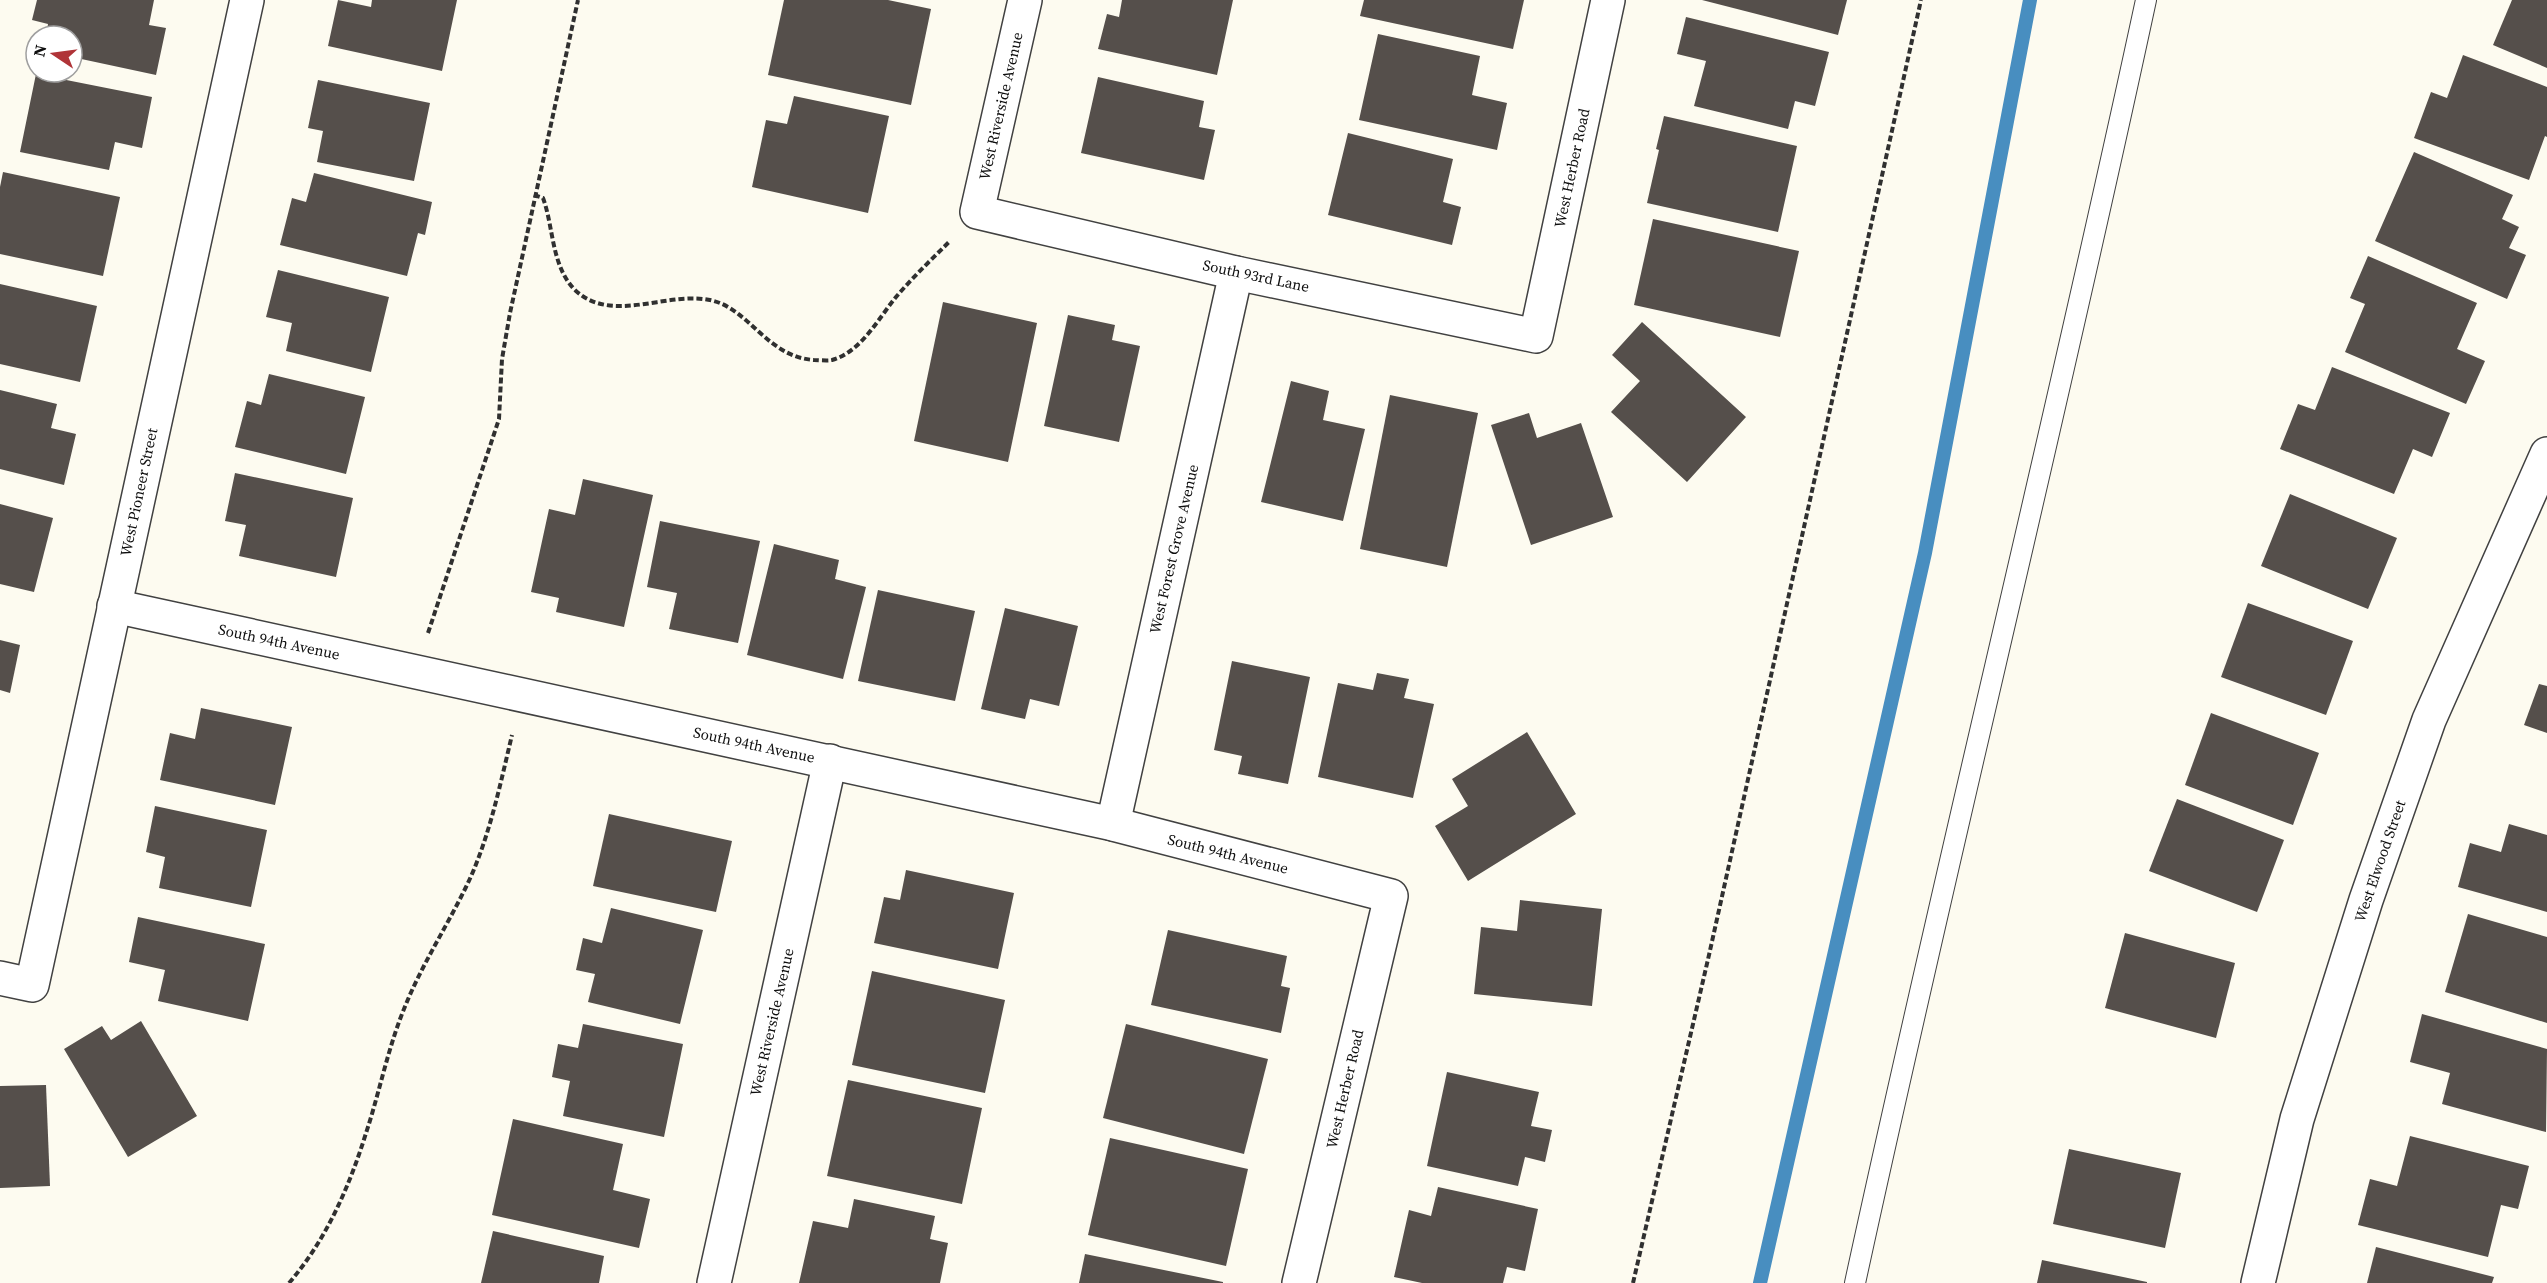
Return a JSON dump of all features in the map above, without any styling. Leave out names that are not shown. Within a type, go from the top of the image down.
[{"type":"street","name":"West Pioneer Street","points":[[0,978],[32,985],[247,0]]},
{"type":"street","name":"West Riverside Avenue","points":[[977,212],[1025,0]]},
{"type":"street","name":"West Herber Road","points":[[1536,336],[1608,0]]},
{"type":"street","name":"South 93rd Lane","points":[[977,212],[1236,273],[1536,336]]},
{"type":"street","name":"West Forest Grove Avenue","points":[[1113,825],[1236,273]]},
{"type":"street","name":"West Elwood Street","points":[[2258,1283],[2301,1108],[2366,900],[2429,720],[2547,454]]},
{"type":"street","name":"South 94th Avenue","points":[[114,606],[831,761],[1113,825],[1391,896]]},
{"type":"street","name":"West Riverside Avenue","points":[[714,1283],[831,761]]},
{"type":"street","name":"West Herber Road","points":[[1299,1283],[1391,896]]},
{"type":"lane","points":[[1856,1283],[1913,1021],[2083,289],[2146,0]]},
{"type":"path","points":[[418,672],[433,614],[483,474],[499,419],[502,360],[534,195],[578,0]]},
{"type":"path","points":[[1633,1283],[1709,955],[1921,0]]},
{"type":"path","points":[[534,195],[543,198],[560,267],[575,290],[591,301],[617,306],[697,299],[715,301],[735,312],[763,338],[802,359],[831,360],[852,350],[872,330],[896,298],[977,212]]},
{"type":"path","points":[[289,1283],[309,1260],[345,1192],[367,1130],[387,1057],[404,1009],[426,960],[466,885],[485,840],[521,694]]},
{"type":"building","points":[[37,0],[154,0],[149,25],[166,28],[156,75],[84,60],[84,24],[48,24],[32,20]]},
{"type":"building","points":[[338,0],[371,7],[372,0],[457,0],[442,71],[328,46]]},
{"type":"building","points":[[784,0],[888,0],[931,9],[911,105],[768,75]]},
{"type":"building","points":[[1122,0],[1233,0],[1217,75],[1098,49],[1107,14],[1119,17]]},
{"type":"building","points":[[1364,0],[1524,0],[1513,49],[1360,16]]},
{"type":"building","points":[[1702,0],[1847,0],[1838,35]]},
{"type":"building","points":[[2512,0],[2547,0],[2547,68],[2493,45]]},
{"type":"building","points":[[1686,17],[1829,52],[1815,106],[1795,101],[1788,129],[1694,106],[1706,61],[1677,54]]},
{"type":"building","points":[[1378,34],[1480,56],[1472,95],[1507,103],[1497,150],[1359,120]]},
{"type":"building","points":[[2463,55],[2547,87],[2547,137],[2545,136],[2529,180],[2414,138],[2431,92],[2447,98]]},
{"type":"building","points":[[1098,77],[1204,101],[1199,127],[1215,130],[1204,180],[1081,153]]},
{"type":"building","points":[[318,80],[430,103],[414,181],[317,162],[323,131],[308,128]]},
{"type":"building","points":[[34,84],[84,84],[152,97],[142,148],[115,142],[109,170],[20,152]]},
{"type":"building","points":[[794,96],[889,116],[868,213],[752,187],[766,120],[787,124]]},
{"type":"building","points":[[1664,116],[1797,146],[1778,232],[1647,203]]},
{"type":"building","points":[[1348,133],[1453,159],[1443,202],[1461,207],[1452,245],[1328,215]]},
{"type":"building","points":[[2414,152],[2513,195],[2502,219],[2519,227],[2509,248],[2526,255],[2507,299],[2375,241]]},
{"type":"building","points":[[3,172],[120,197],[103,276],[0,254],[0,187]]},
{"type":"building","points":[[314,173],[432,202],[425,235],[418,233],[407,276],[280,245],[292,198],[306,202]]},
{"type":"building","points":[[1653,219],[1799,251],[1780,337],[1634,305]]},
{"type":"building","points":[[2368,256],[2477,303],[2457,349],[2485,361],[2466,404],[2345,352],[2365,304],[2350,298]]},
{"type":"building","points":[[278,270],[389,297],[371,372],[286,351],[292,323],[266,317]]},
{"type":"building","points":[[0,284],[97,306],[80,382],[0,364]]},
{"type":"building","points":[[943,302],[1037,323],[1008,462],[914,441]]},
{"type":"building","points":[[1068,315],[1115,325],[1112,340],[1140,346],[1119,442],[1044,426]]},
{"type":"building","points":[[1642,322],[1746,417],[1687,482],[1611,412],[1640,381],[1612,355]]},
{"type":"building","points":[[2332,367],[2450,413],[2432,457],[2413,449],[2394,494],[2280,449],[2298,404],[2315,410]]},
{"type":"building","points":[[269,374],[365,397],[346,474],[235,447],[247,401],[261,405]]},
{"type":"building","points":[[1291,381],[1329,391],[1323,420],[1365,429],[1343,521],[1261,502]]},
{"type":"building","points":[[0,390],[57,404],[51,428],[76,434],[64,485],[0,469]]},
{"type":"building","points":[[1390,395],[1478,413],[1447,567],[1360,549]]},
{"type":"building","points":[[1529,413],[1537,438],[1581,423],[1613,517],[1531,545],[1491,425]]},
{"type":"building","points":[[235,473],[353,498],[336,577],[239,556],[246,525],[225,521]]},
{"type":"building","points":[[583,479],[653,495],[624,627],[556,612],[559,598],[531,592],[549,509],[575,515]]},
{"type":"building","points":[[2290,494],[2397,538],[2368,609],[2261,566]]},
{"type":"building","points":[[0,504],[53,518],[34,592],[0,584]]},
{"type":"building","points":[[660,521],[760,541],[738,643],[669,629],[677,593],[647,587]]},
{"type":"building","points":[[774,544],[839,560],[835,579],[866,587],[843,679],[747,655]]},
{"type":"building","points":[[878,590],[975,611],[955,701],[858,681]]},
{"type":"building","points":[[2248,603],[2353,641],[2326,715],[2221,677]]},
{"type":"building","points":[[1005,608],[1078,626],[1059,706],[1030,699],[1025,719],[981,709]]},
{"type":"building","points":[[0,640],[20,645],[10,693],[0,690]]},
{"type":"building","points":[[1232,661],[1310,677],[1288,784],[1238,774],[1242,756],[1214,750]]},
{"type":"building","points":[[1377,673],[1409,679],[1404,698],[1434,704],[1413,798],[1318,777],[1338,683],[1373,690]]},
{"type":"building","points":[[2539,684],[2547,686],[2547,733],[2524,725]]},
{"type":"building","points":[[201,708],[292,727],[275,805],[160,780],[170,733],[195,739]]},
{"type":"building","points":[[2211,713],[2319,753],[2293,825],[2185,785]]},
{"type":"building","points":[[1527,732],[1576,814],[1468,881],[1435,826],[1468,806],[1452,779]]},
{"type":"building","points":[[2177,799],[2284,840],[2257,912],[2149,871]]},
{"type":"building","points":[[155,806],[267,830],[251,907],[159,888],[165,857],[146,852]]},
{"type":"building","points":[[609,814],[732,841],[716,912],[593,886]]},
{"type":"building","points":[[2509,824],[2547,835],[2547,912],[2458,887],[2470,843],[2501,852]]},
{"type":"building","points":[[906,870],[1014,893],[998,969],[874,943],[884,897],[900,900]]},
{"type":"building","points":[[1520,900],[1602,909],[1592,1006],[1474,994],[1481,927],[1517,931]]},
{"type":"building","points":[[611,908],[703,930],[680,1024],[588,1002],[595,974],[576,970],[583,938],[602,943]]},
{"type":"building","points":[[2468,914],[2547,937],[2547,1023],[2445,992]]},
{"type":"building","points":[[138,917],[265,944],[248,1021],[158,1001],[165,970],[129,962]]},
{"type":"building","points":[[1168,930],[1287,956],[1281,986],[1290,988],[1281,1033],[1151,1005]]},
{"type":"building","points":[[2125,933],[2235,963],[2216,1038],[2105,1008]]},
{"type":"building","points":[[872,971],[1005,1000],[985,1093],[852,1065]]},
{"type":"building","points":[[2422,1014],[2547,1049],[2546,1132],[2442,1104],[2450,1073],[2410,1062]]},
{"type":"building","points":[[141,1021],[197,1116],[128,1157],[64,1049],[102,1026],[111,1040]]},
{"type":"building","points":[[583,1024],[683,1044],[664,1137],[563,1116],[570,1081],[552,1077],[558,1044],[578,1048]]},
{"type":"building","points":[[1126,1024],[1268,1059],[1244,1154],[1103,1118]]},
{"type":"building","points":[[1447,1072],[1539,1092],[1531,1126],[1552,1130],[1545,1162],[1525,1157],[1518,1186],[1427,1166]]},
{"type":"building","points":[[848,1080],[982,1108],[962,1204],[827,1176]]},
{"type":"building","points":[[46,1085],[50,1186],[0,1188],[0,1086]]},
{"type":"building","points":[[513,1119],[623,1144],[613,1190],[650,1199],[639,1248],[492,1215]]},
{"type":"building","points":[[2410,1136],[2529,1166],[2518,1209],[2501,1205],[2488,1257],[2358,1225],[2370,1179],[2397,1186]]},
{"type":"building","points":[[1110,1138],[1248,1169],[1226,1266],[1088,1235]]},
{"type":"building","points":[[2069,1149],[2181,1173],[2165,1248],[2053,1224]]},
{"type":"building","points":[[1438,1187],[1538,1209],[1525,1271],[1507,1267],[1503,1283],[1422,1283],[1394,1277],[1409,1210],[1431,1216]]},
{"type":"building","points":[[854,1199],[935,1216],[930,1239],[948,1243],[940,1283],[799,1283],[813,1221],[848,1228]]},
{"type":"building","points":[[493,1231],[604,1256],[599,1283],[481,1283]]},
{"type":"building","points":[[2376,1247],[2494,1277],[2492,1283],[2367,1283]]},
{"type":"building","points":[[1085,1254],[1223,1282],[1223,1283],[1079,1283]]},
{"type":"building","points":[[2042,1260],[2147,1282],[2147,1283],[2037,1283]]},
{"type":"waterway","points":[[1760,1283],[1925,553],[2030,0]]}]
